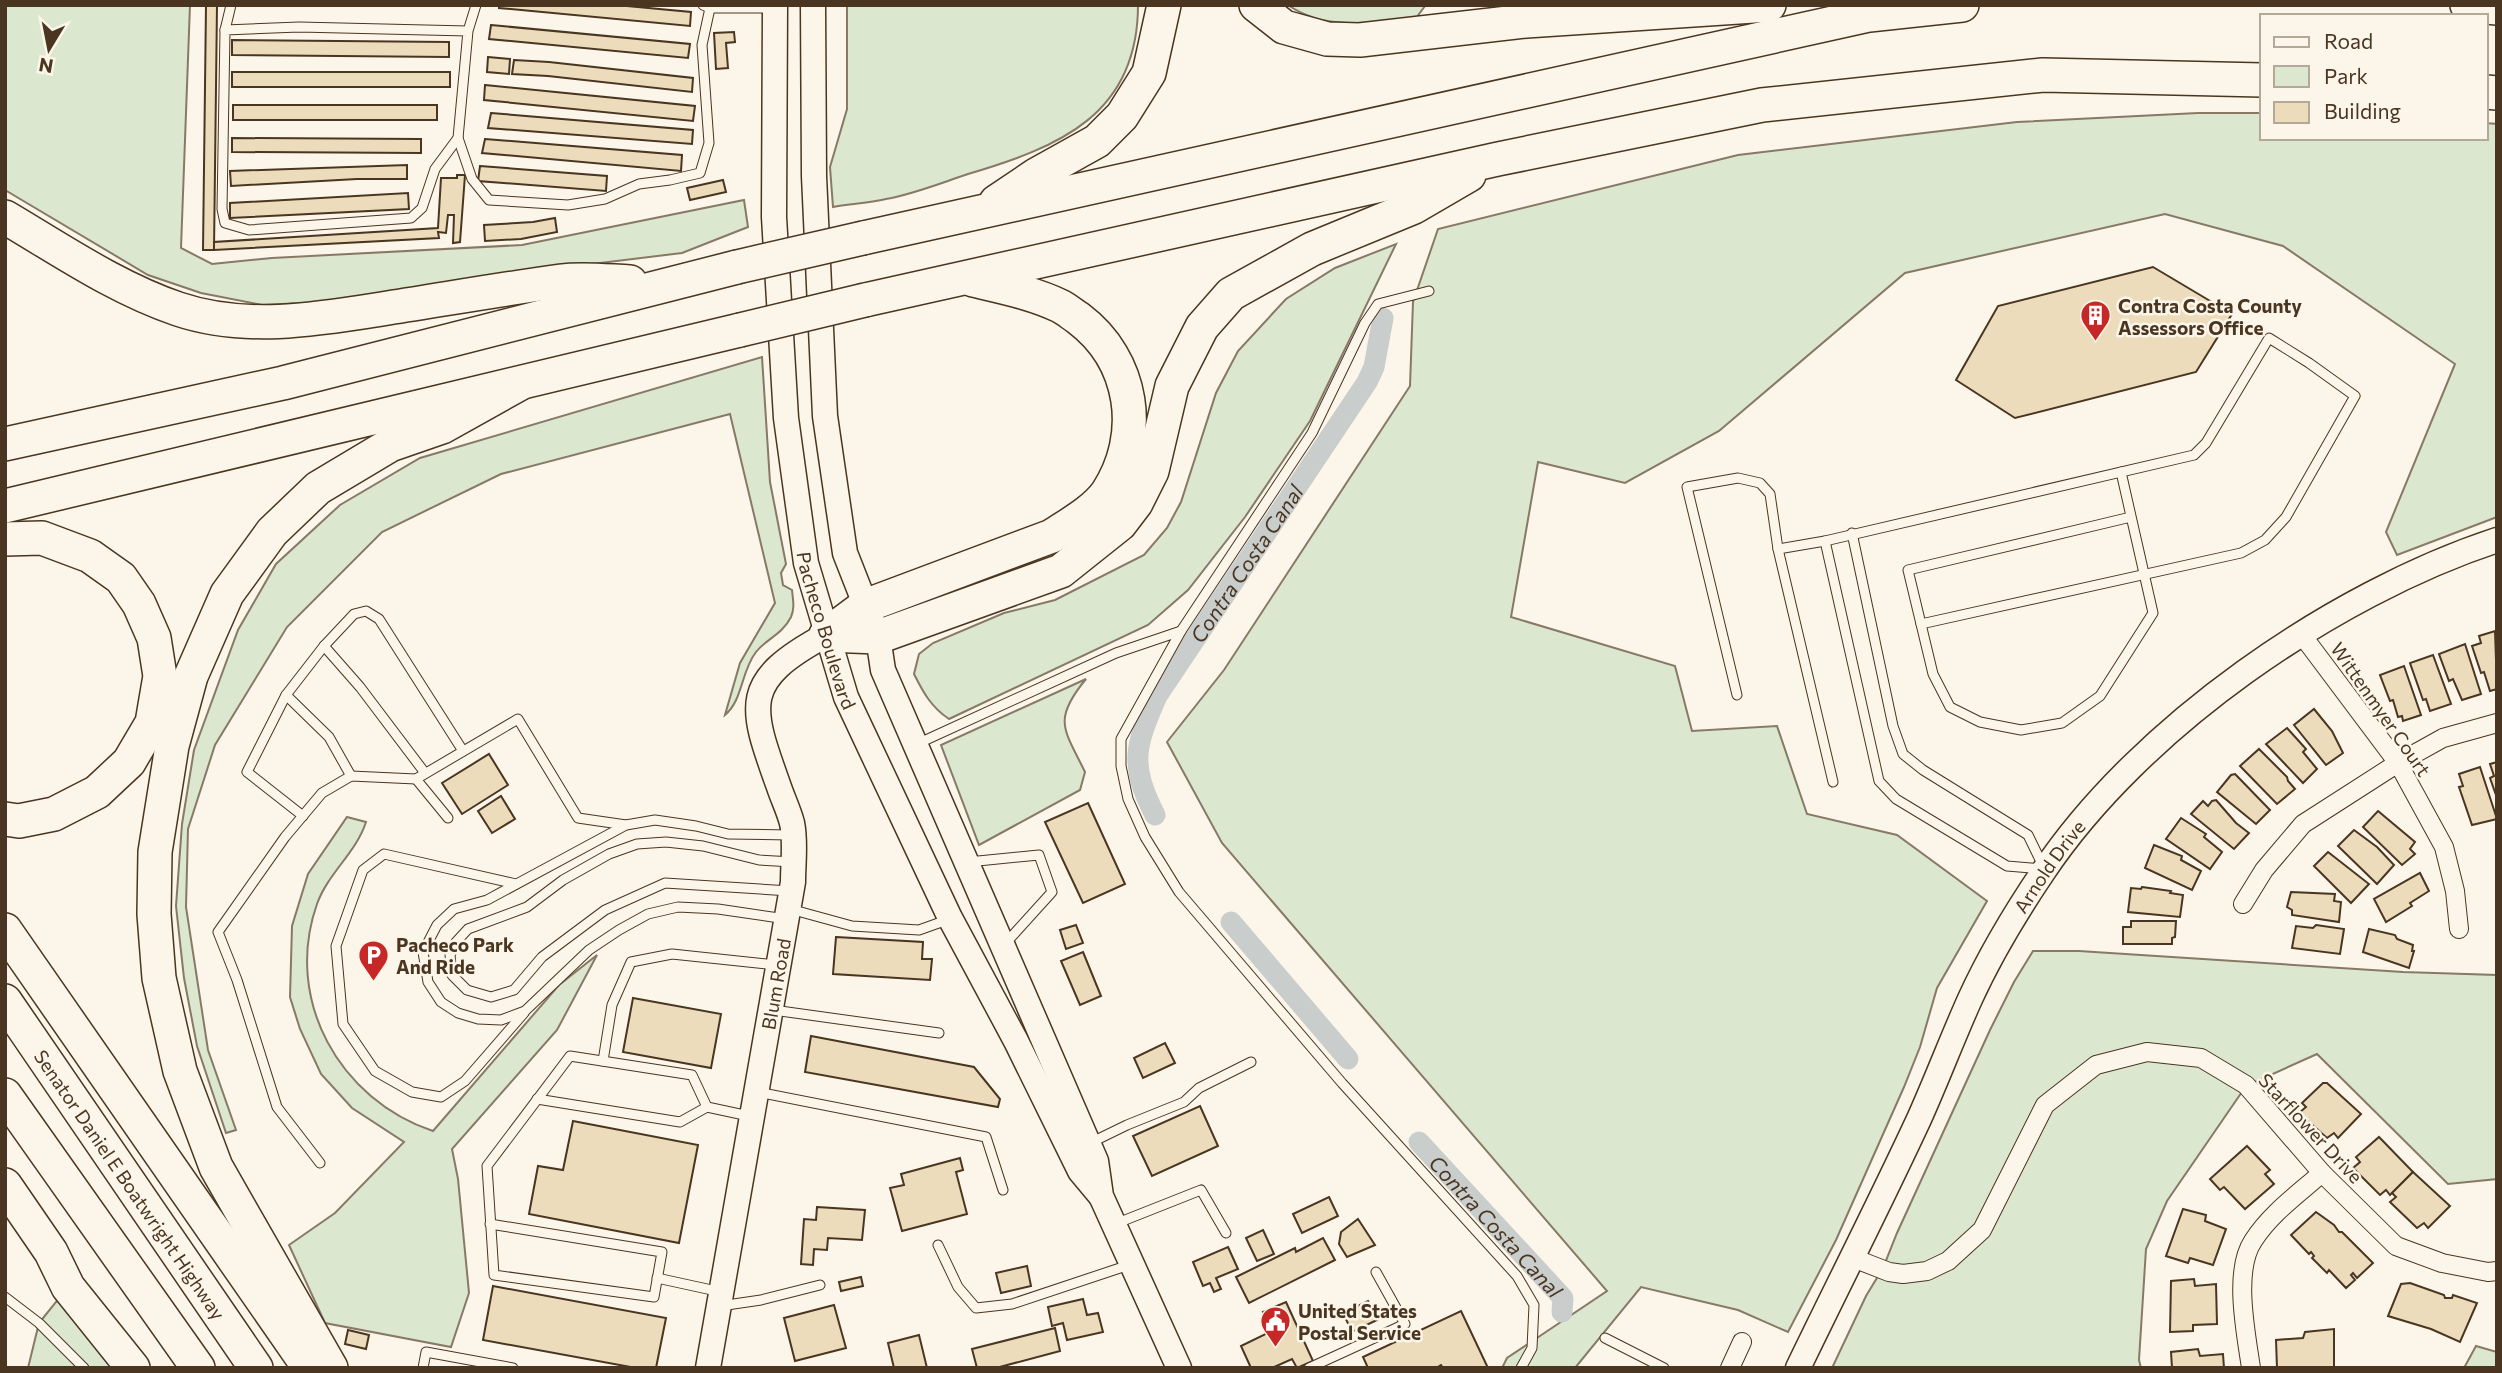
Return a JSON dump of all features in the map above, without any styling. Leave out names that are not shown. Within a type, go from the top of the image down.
[{"type":"highway","points":[[982,211],[1036,175],[1097,141],[1122,116],[1149,73],[1164,5]]},
{"type":"highway","points":[[1256,5],[1284,27],[1327,40],[1360,40],[1527,21],[1769,5]]},
{"type":"highway","points":[[1779,5],[1869,15]]},
{"type":"highway","points":[[5,444],[283,383],[737,267],[982,211],[1869,15],[1962,5]]},
{"type":"highway","points":[[2467,5],[2497,8]]},
{"type":"highway","points":[[5,506],[865,300],[1498,159],[1762,105],[2043,75],[2260,80]]},
{"type":"highway","points":[[826,635],[878,637],[1060,571],[1120,524],[1136,503],[1152,471],[1172,386],[1202,327],[1231,294],[1312,249],[1414,207],[1498,159]]},
{"type":"highway","points":[[5,217],[108,278],[145,296],[189,312],[247,321],[288,322],[335,317],[565,281],[675,283]]},
{"type":"highway","points":[[826,635],[864,606],[1052,536],[1079,519],[1105,495],[1124,461],[1131,422],[1124,381],[1116,360],[1093,330],[1061,306],[967,278]]},
{"type":"highway","points":[[331,1368],[216,1167],[180,1071],[159,978],[154,914],[155,852],[172,746],[191,676],[227,594],[272,532],[318,488],[390,446],[442,427],[519,384]]},
{"type":"highway","points":[[5,539],[42,538],[90,556],[121,578],[139,604],[154,638],[160,676],[152,723],[129,762],[97,792],[54,814],[19,821],[5,818]]},
{"type":"highway","points":[[5,930],[309,1368]]},
{"type":"highway","name":"Senator Daniel E Boatwright Highway","points":[[5,1001],[256,1368]]},
{"type":"highway","points":[[5,1095],[198,1368]]},
{"type":"highway","points":[[5,1185],[51,1252],[68,1287]]},
{"type":"highway","points":[[5,1218],[68,1287],[133,1368]]},
{"type":"main road","name":"Pacheco Boulevard","points":[[813,5],[814,176],[825,415],[845,553],[878,637],[883,670],[1089,1144],[1096,1161],[1101,1196],[1178,1368]]},
{"type":"main road","name":"Pacheco Boulevard","points":[[775,6],[774,217],[786,418],[806,563],[846,697],[950,918],[1016,1041],[1080,1171],[1101,1196]]},
{"type":"main road","name":"Arnold Drive","points":[[1798,1368],[1920,1117],[1971,997],[1997,946],[2045,869],[2070,835],[2132,766],[2211,697],[2347,606],[2413,573],[2497,540]]},
{"type":"main road","name":"Blum Road","points":[[708,1368],[779,966],[793,862],[792,824],[760,734],[757,697],[771,673],[795,652],[826,635]]},
{"type":"street","name":"Wittenmyer Court","points":[[2302,635],[2398,763],[2444,847],[2455,891],[2459,929]]},
{"type":"street","points":[[2243,904],[2264,870],[2303,824],[2398,763],[2443,738],[2497,723]]},
{"type":"street","name":"Starflower Drive","points":[[1853,1258],[1889,1272],[1903,1274],[1927,1271],[1948,1261],[1982,1230],[2045,1105],[2096,1065],[2147,1052],[2201,1058],[2246,1086],[2322,1173],[2396,1246],[2442,1263],[2488,1272],[2497,1271]]},
{"type":"street","points":[[2251,1368],[2243,1271],[2251,1243],[2269,1220],[2322,1173]]},
{"type":"street","points":[[1730,1368],[1742,1342]]},
{"type":"lane","points":[[231,5],[225,30],[222,209],[225,223],[249,230],[411,219],[422,208],[435,169],[458,138]]},
{"type":"lane","points":[[476,5],[468,31],[458,138],[472,179],[489,200],[568,205],[605,199],[639,184],[700,173],[709,143],[702,44],[707,6],[775,6]]},
{"type":"lane","points":[[225,30],[299,27],[468,31]]},
{"type":"lane","points":[[1429,291],[1378,304],[1365,323],[1312,433],[1181,631],[1121,739],[1121,766],[1128,799],[1145,837],[1179,892],[1342,1083],[1517,1276],[1534,1305],[1532,1348],[1521,1368]]},
{"type":"lane","points":[[1778,549],[1825,541],[2193,455],[2206,443],[2269,338],[2355,396],[2286,517],[2265,540],[2241,554],[1921,624]]},
{"type":"lane","points":[[2121,472],[2153,613],[2100,696],[2062,723],[2021,730],[1979,722],[1950,707],[1933,674],[1908,570],[2131,517]]},
{"type":"lane","points":[[1737,695],[1687,487],[1738,478],[1760,483],[1770,494],[1778,549],[1833,782]]},
{"type":"lane","points":[[1852,533],[1893,726],[1903,754],[1923,770],[2028,835],[2045,869]]},
{"type":"lane","points":[[1825,541],[1879,782],[1896,799],[2007,866],[2045,869]]},
{"type":"lane","points":[[303,816],[247,772],[286,695],[324,646],[354,614],[366,611],[379,618],[463,751]]},
{"type":"lane","points":[[916,745],[1116,653],[1181,631]]},
{"type":"lane","points":[[324,646],[360,687],[425,773]]},
{"type":"lane","points":[[286,695],[329,737],[351,776]]},
{"type":"lane","points":[[320,1163],[277,1107],[237,980],[218,932],[322,793],[351,776],[416,779],[518,719],[578,818],[625,825],[655,820],[748,836],[793,835]]},
{"type":"lane","points":[[416,779],[448,818]]},
{"type":"lane","points":[[525,1011],[501,1020],[478,1019],[458,1013],[441,1002],[428,982],[423,952],[437,925],[454,909],[487,900],[625,825]]},
{"type":"lane","points":[[793,862],[759,860],[703,846],[678,843],[637,844],[609,854],[563,880],[527,907],[468,929],[456,942],[450,955],[452,975],[467,990],[491,997],[513,990],[542,957],[605,910],[665,883],[789,906],[852,926],[919,930],[950,918]]},
{"type":"lane","points":[[516,884],[384,854],[363,870],[336,946],[343,1024],[375,1071],[412,1092],[441,1097],[465,1081],[525,1011],[589,950],[619,930],[649,914],[678,906],[718,909],[789,906]]},
{"type":"lane","points":[[966,862],[1039,855],[1052,891],[1004,945]]},
{"type":"lane","points":[[603,1061],[612,1005],[631,962],[672,954],[779,966]]},
{"type":"lane","points":[[771,1010],[939,1033]]},
{"type":"lane","points":[[490,1224],[662,1252],[654,1297],[494,1275],[490,1224],[487,1166],[569,1056],[692,1075],[707,1107]]},
{"type":"lane","points":[[1089,1144],[1184,1102],[1199,1088],[1251,1062]]},
{"type":"lane","points":[[537,1098],[680,1122],[707,1107],[754,1104],[986,1137],[1003,1190]]},
{"type":"lane","points":[[1113,1225],[1201,1190],[1226,1233]]},
{"type":"lane","points":[[938,1245],[958,1287],[976,1308],[1012,1304],[1131,1265]]},
{"type":"lane","points":[[1309,1368],[1405,1324],[1376,1272]]},
{"type":"lane","points":[[657,1278],[720,1299],[761,1300],[820,1285]]},
{"type":"lane","points":[[5,1297],[39,1323],[84,1368]]},
{"type":"lane","points":[[1605,1338],[1664,1368]]},
{"type":"lane","points":[[423,1368],[426,1352],[471,1364],[513,1368]]},
{"type":"green space","points":[[5,5],[190,5],[181,248],[212,264],[272,258],[522,245],[744,200],[748,227],[682,253],[460,280],[322,302],[262,305],[201,293],[148,275],[5,190]]},
{"type":"green space","points":[[847,5],[1138,5],[1134,43],[1124,74],[1108,100],[1087,121],[1062,138],[1033,152],[917,191],[833,207],[830,167],[847,109]]},
{"type":"green space","points":[[1288,5],[1428,5],[1416,18],[1350,23],[1318,19]]},
{"type":"green space","points":[[2198,113],[2260,113],[2260,140],[2488,140],[2488,123],[2497,124],[2497,517],[2397,555],[2386,532],[2455,364],[2283,246],[2165,214],[1905,273],[1719,431],[1625,483],[1538,462],[1511,617],[1675,666],[1692,731],[1777,726],[1807,814],[1897,835],[1987,901],[1937,988],[1920,1047],[1904,1087],[1836,1240],[1788,1332],[1738,1310],[1641,1287],[1575,1368],[1502,1368],[1507,1358],[1607,1291],[1222,843],[1167,742],[1224,670],[1410,386],[1413,302],[1438,229],[1738,155],[2017,122]]},
{"type":"green space","points":[[1396,244],[1310,421],[1245,517],[1188,590],[1148,625],[949,719],[937,709],[914,674],[919,654],[933,643],[1004,613],[1055,600],[1144,555],[1167,528],[1181,502],[1216,393],[1238,351],[1286,299],[1335,268]]},
{"type":"green space","points":[[762,357],[770,482],[786,564],[781,573],[783,585],[792,590],[793,607],[791,617],[779,633],[756,652],[747,668],[735,702],[725,715],[740,663],[775,603],[730,414],[501,474],[382,532],[287,627],[215,745],[188,829],[186,907],[208,1050],[236,1130],[226,1133],[197,1046],[184,978],[176,906],[182,824],[194,750],[238,630],[276,564],[340,505],[420,458]]},
{"type":"green space","points":[[1086,679],[1075,693],[1065,715],[1067,734],[1085,772],[1080,790],[979,845],[941,745]]},
{"type":"green space","points":[[347,817],[366,822],[356,844],[328,882],[317,904],[308,940],[308,976],[314,1010],[327,1042],[346,1071],[371,1096],[400,1116],[433,1131],[559,985],[597,955],[557,1030],[452,1149],[458,1179],[469,1293],[451,1347],[325,1323],[289,1245],[335,1213],[404,1142],[352,1108],[321,1074],[300,1029],[290,997],[292,926],[308,874]]},
{"type":"green space","points":[[2033,951],[2079,951],[2403,972],[2497,975],[2497,1179],[2448,1184],[2317,1054],[2246,1086],[2167,1201],[2146,1249],[2139,1360],[2141,1368],[1832,1368],[1866,1296],[1883,1268],[1990,1030]]},
{"type":"green space","points":[[68,1287],[133,1368],[28,1368],[39,1323]]},
{"type":"green space","points":[[2476,1346],[2497,1352],[2497,1368],[2464,1368]]},
{"type":"building","points":[[206,5],[217,5],[214,250],[203,250]]},
{"type":"building","points":[[499,5],[616,5],[691,12],[690,26],[499,8]]},
{"type":"building","points":[[491,25],[690,44],[688,58],[489,39]]},
{"type":"building","points":[[734,32],[735,42],[726,43],[728,68],[716,69],[714,33]]},
{"type":"building","points":[[232,40],[449,42],[449,57],[232,55]]},
{"type":"building","points":[[488,57],[510,59],[509,74],[487,72]]},
{"type":"building","points":[[514,60],[693,78],[692,92],[512,74]]},
{"type":"building","points":[[232,72],[450,72],[450,87],[232,87]]},
{"type":"building","points":[[485,85],[695,106],[693,121],[484,100]]},
{"type":"building","points":[[233,105],[437,105],[437,120],[233,120]]},
{"type":"building","points":[[491,113],[693,130],[692,144],[488,128]]},
{"type":"building","points":[[232,138],[421,139],[421,153],[232,152]]},
{"type":"building","points":[[485,139],[682,155],[681,171],[482,153]]},
{"type":"building","points":[[407,165],[407,179],[231,186],[230,171]]},
{"type":"building","points":[[480,166],[607,176],[606,191],[478,181]]},
{"type":"building","points":[[457,175],[465,175],[460,242],[453,243],[454,215],[448,215],[446,233],[438,232],[439,238],[214,250],[214,242],[438,228],[441,178],[457,178]]},
{"type":"building","points":[[723,180],[726,192],[690,200],[687,188]]},
{"type":"building","points":[[408,193],[409,209],[230,218],[230,203]]},
{"type":"building","points":[[555,218],[557,232],[521,239],[485,241],[484,225]]},
{"type":"building","name":"Contra Costa County Assessors Office","points":[[2153,267],[2232,314],[2196,372],[2015,418],[1956,380],[1998,306]]},
{"type":"building","points":[[2495,631],[2497,689],[2490,691],[2472,646],[2481,643],[2479,636]]},
{"type":"building","points":[[2465,644],[2481,694],[2462,700],[2453,679],[2449,681],[2439,654]]},
{"type":"building","points":[[2433,655],[2451,704],[2430,711],[2426,699],[2423,700],[2410,663]]},
{"type":"building","points":[[2404,666],[2421,715],[2403,721],[2402,716],[2398,717],[2393,700],[2390,701],[2380,675]]},
{"type":"building","points":[[2314,709],[2332,731],[2343,753],[2326,765],[2294,725]]},
{"type":"building","points":[[2287,728],[2306,749],[2303,752],[2317,769],[2303,783],[2266,744]]},
{"type":"building","points":[[2259,749],[2295,789],[2277,804],[2240,766]]},
{"type":"building","points":[[489,754],[508,785],[462,814],[442,783]]},
{"type":"building","points":[[2497,762],[2497,798],[2490,778],[2494,776],[2490,764]]},
{"type":"building","points":[[2480,767],[2497,819],[2472,825],[2459,787],[2463,786],[2459,774]]},
{"type":"building","points":[[2235,774],[2270,810],[2256,824],[2217,792],[2231,775]]},
{"type":"building","points":[[501,796],[515,819],[492,833],[478,811]]},
{"type":"building","points":[[2216,800],[2236,823],[2249,833],[2234,849],[2191,814],[2203,801],[2208,806]]},
{"type":"building","points":[[1088,803],[1125,884],[1083,903],[1045,822]]},
{"type":"building","points":[[2378,811],[2415,842],[2410,849],[2415,854],[2402,865],[2363,827]]},
{"type":"building","points":[[2181,818],[2206,834],[2204,837],[2222,852],[2210,869],[2166,839]]},
{"type":"building","points":[[2354,830],[2377,847],[2394,865],[2377,884],[2338,846]]},
{"type":"building","points":[[2154,845],[2182,856],[2181,860],[2201,871],[2192,890],[2145,868]]},
{"type":"building","points":[[2328,852],[2369,884],[2351,903],[2314,866]]},
{"type":"building","points":[[2420,873],[2429,891],[2410,903],[2412,906],[2386,922],[2374,899]]},
{"type":"building","points":[[2142,887],[2183,895],[2180,917],[2128,912],[2131,888]]},
{"type":"building","points":[[2291,892],[2335,894],[2334,901],[2341,902],[2339,922],[2292,915],[2292,910],[2287,907]]},
{"type":"building","points":[[2131,921],[2176,921],[2172,944],[2123,944],[2123,927],[2131,927]]},
{"type":"building","points":[[1076,925],[1083,943],[1066,949],[1060,930]]},
{"type":"building","points":[[2316,925],[2344,929],[2340,954],[2292,948],[2296,926],[2313,928]]},
{"type":"building","points":[[2369,929],[2395,935],[2397,939],[2413,945],[2409,968],[2363,952]]},
{"type":"building","points":[[836,937],[923,942],[922,959],[932,959],[930,980],[833,974]]},
{"type":"building","points":[[1083,952],[1101,996],[1080,1005],[1061,961]]},
{"type":"building","points":[[633,998],[721,1014],[711,1068],[623,1052]]},
{"type":"building","points":[[811,1036],[974,1067],[1000,1099],[998,1107],[805,1072]]},
{"type":"building","points":[[1165,1043],[1175,1063],[1143,1078],[1134,1058]]},
{"type":"building","points":[[2323,1083],[2327,1083],[2361,1114],[2338,1138],[2334,1133],[2327,1138],[2299,1113],[2306,1107],[2302,1103]]},
{"type":"building","points":[[1200,1106],[1218,1146],[1152,1176],[1133,1136]]},
{"type":"building","points":[[573,1121],[698,1145],[679,1243],[529,1214],[538,1166],[563,1170]]},
{"type":"building","points":[[2379,1137],[2413,1172],[2390,1195],[2386,1190],[2380,1195],[2353,1168],[2360,1162],[2356,1157]]},
{"type":"building","points":[[2247,1146],[2270,1170],[2265,1174],[2274,1184],[2245,1209],[2224,1187],[2220,1190],[2210,1179]]},
{"type":"building","points":[[960,1158],[963,1170],[956,1172],[967,1214],[902,1231],[890,1188],[904,1185],[901,1174]]},
{"type":"building","points":[[2413,1172],[2450,1206],[2428,1228],[2424,1223],[2417,1228],[2390,1202],[2396,1197],[2392,1193]]},
{"type":"building","points":[[1329,1197],[1338,1216],[1302,1233],[1293,1214]]},
{"type":"building","points":[[817,1207],[865,1210],[862,1240],[828,1238],[827,1250],[814,1249],[813,1265],[801,1264],[804,1219],[816,1220]]},
{"type":"building","points":[[2183,1209],[2206,1215],[2205,1221],[2226,1229],[2213,1265],[2190,1258],[2188,1263],[2166,1256]]},
{"type":"building","points":[[2316,1212],[2342,1232],[2373,1263],[2357,1278],[2353,1273],[2351,1275],[2355,1280],[2346,1288],[2329,1270],[2327,1273],[2312,1258],[2314,1256],[2311,1252],[2309,1254],[2291,1235]]},
{"type":"building","points":[[1358,1219],[1375,1245],[1347,1257],[1339,1244],[1341,1232]]},
{"type":"building","points":[[1263,1230],[1274,1254],[1257,1261],[1246,1238]]},
{"type":"building","points":[[1323,1238],[1335,1260],[1249,1303],[1236,1277],[1295,1248],[1296,1252]]},
{"type":"building","points":[[1228,1247],[1238,1269],[1216,1278],[1221,1289],[1214,1292],[1210,1283],[1203,1286],[1193,1262]]},
{"type":"building","points":[[1027,1266],[1031,1286],[1001,1293],[996,1273]]},
{"type":"building","points":[[861,1277],[863,1286],[841,1291],[839,1282]]},
{"type":"building","points":[[2194,1279],[2195,1286],[2216,1284],[2217,1324],[2193,1325],[2193,1331],[2170,1332],[2171,1281]]},
{"type":"building","points":[[2410,1283],[2444,1295],[2445,1298],[2452,1298],[2453,1295],[2477,1303],[2460,1342],[2431,1329],[2388,1316],[2401,1284]]},
{"type":"building","points":[[493,1286],[666,1318],[656,1368],[636,1368],[483,1340]]},
{"type":"building","points":[[1083,1299],[1087,1315],[1098,1313],[1103,1332],[1067,1340],[1063,1323],[1052,1326],[1048,1307]]},
{"type":"building","points":[[1368,1301],[1377,1320],[1352,1332],[1343,1313]]},
{"type":"building","points":[[1286,1302],[1313,1361],[1297,1368],[1292,1359],[1272,1368],[1251,1368],[1241,1346],[1272,1331],[1263,1312]]},
{"type":"building","points":[[834,1305],[846,1348],[795,1361],[784,1318]]},
{"type":"building","points":[[1461,1311],[1488,1368],[1443,1368],[1441,1365],[1436,1368],[1368,1368],[1363,1357]]},
{"type":"building","points":[[1055,1328],[1060,1351],[996,1368],[977,1368],[972,1349]]},
{"type":"building","points":[[2334,1329],[2334,1368],[2277,1368],[2276,1340],[2303,1338],[2305,1332]]},
{"type":"building","points":[[348,1330],[369,1335],[366,1349],[345,1344]]},
{"type":"building","points":[[919,1335],[927,1368],[894,1368],[888,1343]]},
{"type":"building","points":[[2198,1349],[2200,1356],[2223,1354],[2224,1368],[2172,1368],[2171,1352]]},
{"type":"waterway","name":"Contra Costa Canal","points":[[1155,815],[1141,782],[1138,755],[1144,729],[1157,696],[1367,382],[1374,367],[1383,318]]},
{"type":"waterway","name":"Contra Costa Canal","points":[[1231,922],[1348,1059]]},
{"type":"waterway","name":"Contra Costa Canal","points":[[1419,1142],[1563,1298],[1562,1312]]},
{"type":"place","name":"Contra Costa County Assessors Office","points":[[2095,343]]},
{"type":"place","name":"Pacheco Park And Ride","points":[[373,982]]},
{"type":"place","name":"United States Postal Service","points":[[1275,1348]]}]
